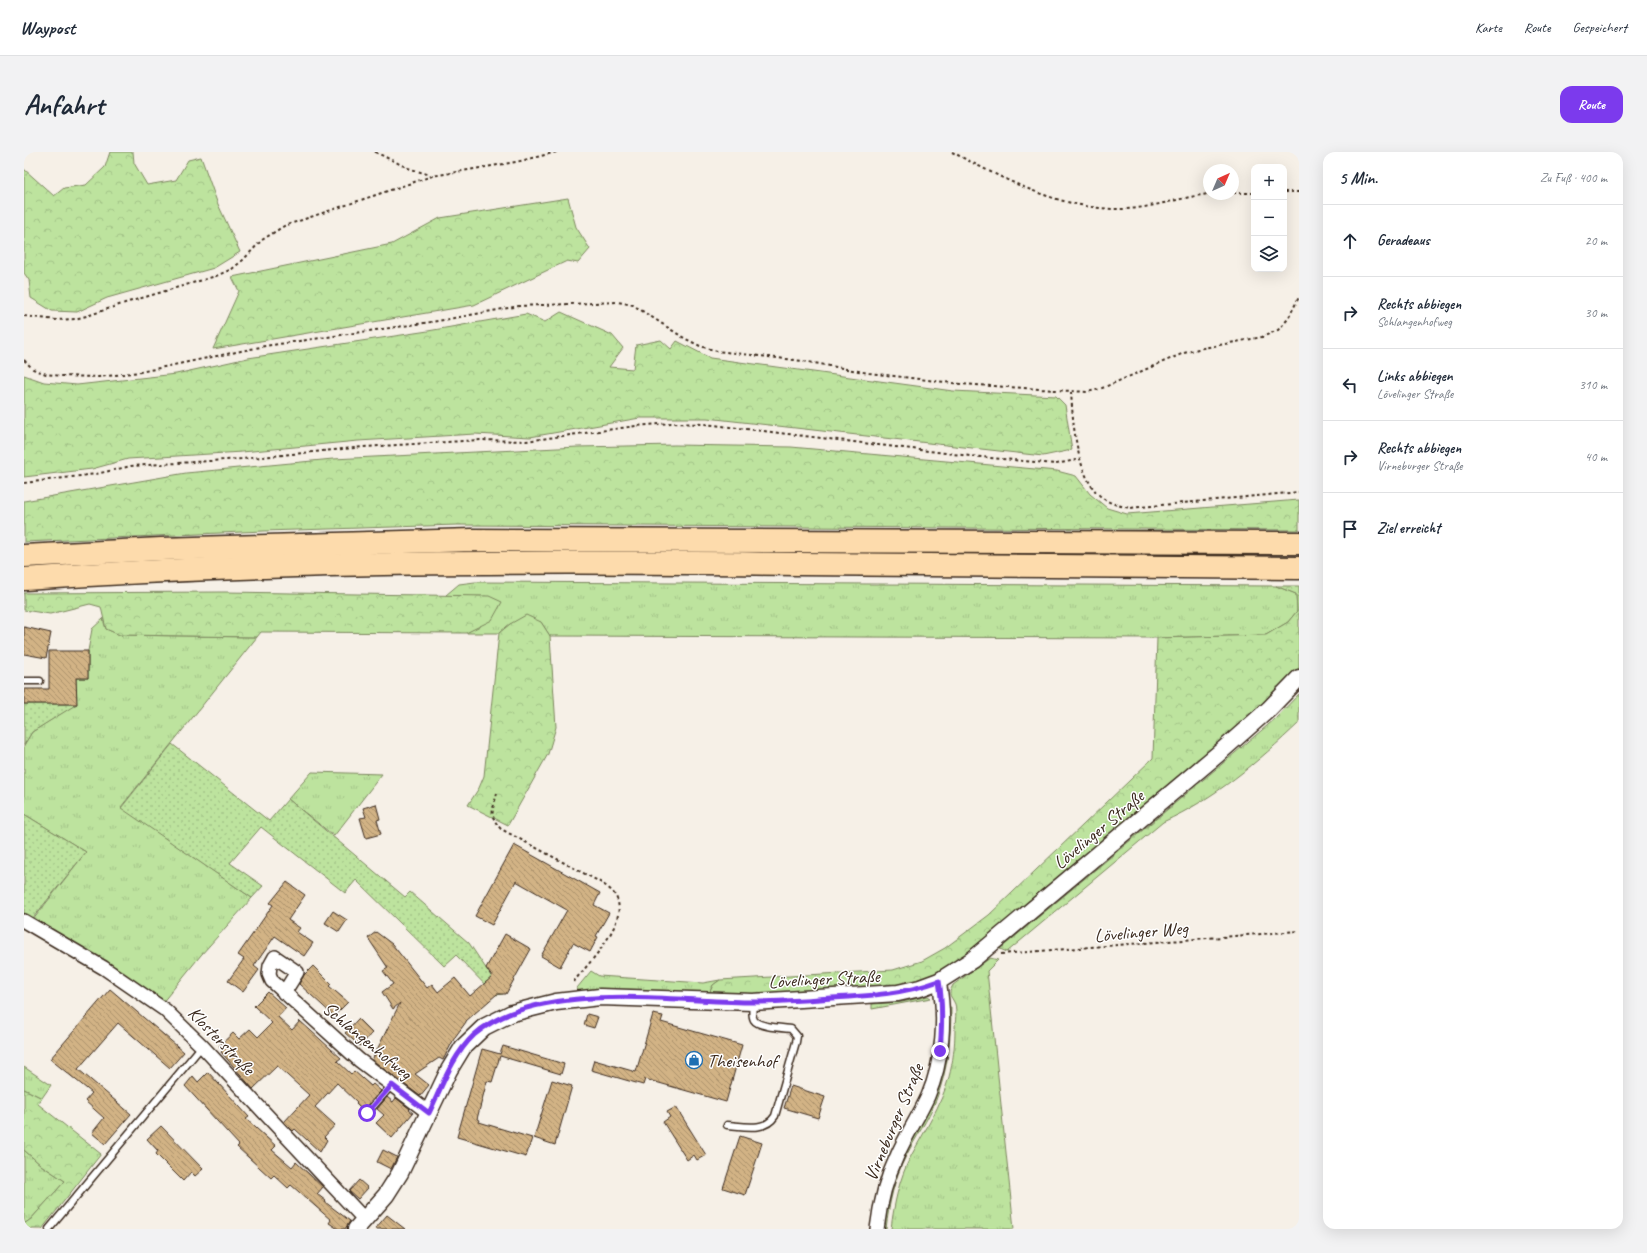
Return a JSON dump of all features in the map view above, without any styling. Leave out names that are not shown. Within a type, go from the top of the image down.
[{"type":"highway","points":[[24,556],[161,549],[472,540],[1299,544]]},
{"type":"highway","points":[[24,579],[272,568],[475,563],[636,562],[1299,568]]},
{"type":"street","name":"Lövelinger Straße","points":[[360,1224],[394,1184],[456,1058],[463,1047],[484,1027],[512,1013],[536,1006],[576,999],[609,997],[753,1002],[898,993],[920,988],[939,981],[952,974],[985,949],[1218,754],[1269,709],[1299,678]]},
{"type":"street","name":"Klosterstraße","points":[[24,921],[104,968],[140,991],[165,1010],[202,1046],[360,1224]]},
{"type":"street","name":"Virneburger Straße","points":[[877,1229],[879,1207],[886,1181],[897,1155],[928,1096],[936,1075],[942,1026],[939,981]]},
{"type":"street","name":"Schlangenhofweg","points":[[284,993],[359,1060],[429,1113]]},
{"type":"lane","points":[[24,681],[40,681]]},
{"type":"lane","points":[[727,1125],[765,1126],[772,1121],[775,1116],[796,1042],[797,1036],[791,1029],[759,1024],[754,1020],[752,1014],[753,1002]]},
{"type":"lane","points":[[49,1229],[202,1046]]},
{"type":"lane","points":[[367,1113],[392,1085]]},
{"type":"path","points":[[375,152],[408,168],[432,176]]},
{"type":"path","points":[[24,316],[56,320],[75,320],[216,276],[232,269],[262,240],[284,226],[432,176],[516,162],[557,152]]},
{"type":"path","points":[[952,152],[1007,180],[1039,193],[1078,205],[1103,209],[1126,209],[1203,195]]},
{"type":"path","points":[[1287,192],[1299,192]]},
{"type":"path","points":[[1239,193],[1251,193]]},
{"type":"path","points":[[24,360],[33,368],[46,374],[61,376],[99,376],[140,372],[265,346],[438,321],[519,306],[618,302],[633,305],[684,338],[700,346],[717,351],[803,361],[868,373],[961,384],[1087,392],[1100,389],[1198,349],[1262,337],[1278,330],[1288,319],[1299,297]]},
{"type":"path","points":[[1071,392],[1073,420],[1081,459],[1087,477],[1093,488],[1103,498],[1116,505],[1130,508],[1299,492]]},
{"type":"path","points":[[24,483],[96,474],[131,466],[241,459],[364,447],[480,440],[526,441],[636,426],[672,423],[713,425],[970,456],[1056,464],[1081,459]]},
{"type":"path","points":[[498,794],[492,813],[494,821],[501,829],[600,882],[611,890],[617,899],[619,908],[618,919],[610,934],[575,980],[572,988],[576,999]]},
{"type":"path","name":"Lövelinger Weg","points":[[985,949],[1004,955],[1299,931]]},
{"type":"green space","points":[[110,152],[133,152],[134,163],[147,185],[176,180],[188,160],[201,157],[217,202],[240,252],[214,268],[107,298],[77,312],[52,311],[31,298],[29,280],[24,273],[24,169],[54,196],[64,188],[86,185],[105,167]]},
{"type":"green space","points":[[568,198],[576,227],[590,249],[578,263],[567,261],[474,305],[213,349],[239,291],[232,277],[392,244],[440,218]]},
{"type":"green space","points":[[561,312],[612,335],[623,348],[609,367],[633,369],[636,345],[661,340],[671,349],[677,341],[710,358],[953,391],[1056,396],[1065,405],[1072,450],[1043,456],[707,418],[640,418],[530,437],[475,434],[358,441],[242,452],[128,459],[92,469],[24,477],[24,375],[44,382],[77,385],[176,374],[248,358],[428,331],[526,314],[545,322]]},
{"type":"green space","points":[[675,445],[791,447],[1057,471],[1076,476],[1090,494],[1107,508],[1127,514],[1299,500],[1299,530],[457,525],[264,531],[24,542],[24,501],[186,473],[333,459],[578,447]]},
{"type":"green space","points":[[475,582],[1276,586],[1296,594],[1297,611],[1288,622],[1266,635],[1157,638],[550,636],[541,622],[510,624],[499,633],[466,633],[478,626],[446,595],[459,584]]},
{"type":"green space","points":[[1276,586],[1299,586],[1299,669],[1263,707],[952,967],[910,985],[780,995],[709,994],[713,985],[720,980],[893,970],[922,961],[945,948],[989,915],[1153,758],[1157,638],[1266,635],[1288,622],[1297,611],[1296,594]]},
{"type":"green space","points":[[225,592],[489,596],[502,602],[492,620],[466,633],[261,632],[257,637],[120,635],[106,629],[101,607],[90,604],[50,614],[24,610],[24,593]]},
{"type":"green space","points":[[526,615],[541,622],[550,636],[556,727],[548,754],[508,825],[468,805],[479,788],[484,776],[499,633],[510,624]]},
{"type":"green space","points":[[103,619],[106,629],[120,635],[257,637],[121,807],[252,898],[201,955],[162,1003],[32,921],[86,852],[24,814],[24,745],[32,732],[76,704],[76,678],[88,678],[88,651],[92,629]]},
{"type":"green space","points":[[1299,694],[1299,723],[1268,752],[1218,791],[1182,813],[1163,822],[1007,952],[1000,949],[1275,719]]},
{"type":"green space","points":[[24,704],[77,704],[32,732],[24,745]]},
{"type":"green space","points":[[172,744],[269,821],[288,799],[405,897],[410,892],[469,943],[503,994],[495,995],[456,955],[444,966],[356,880],[345,893],[261,827],[230,863],[263,886],[252,898],[121,808]]},
{"type":"green space","points":[[312,772],[382,774],[334,836],[288,799]]},
{"type":"green space","points":[[24,814],[86,852],[33,918],[24,913]]},
{"type":"green space","points":[[990,958],[998,960],[987,971],[1014,1229],[891,1229],[895,1201],[903,1174],[946,1088],[952,1065],[955,1041],[956,1007],[950,995],[950,991],[953,985]]},
{"type":"green space","points":[[591,971],[599,976],[703,983],[720,980],[713,985],[709,994],[578,992],[577,988]]},
{"type":"green space","points":[[928,996],[931,998],[872,1009],[872,1004],[902,1002]]},
{"type":"green space","points":[[951,1007],[948,1054],[940,1089],[929,1115],[898,1174],[886,1229],[883,1229],[892,1183],[902,1157],[926,1114],[947,1008]]},
{"type":"green space","points":[[24,1067],[51,1085],[42,1098],[24,1089]]},
{"type":"green space","points":[[24,1089],[42,1098],[38,1104],[101,1154],[42,1229],[24,1229],[24,1224],[31,1219],[65,1181],[41,1165],[24,1150]]},
{"type":"green space","points":[[24,1150],[41,1165],[65,1181],[31,1219],[24,1224]]},
{"type":"building","points":[[24,627],[51,633],[46,658],[24,654]]},
{"type":"building","points":[[49,651],[88,651],[88,678],[76,678],[77,704],[24,704],[24,689],[49,689]]},
{"type":"building","points":[[376,804],[380,819],[377,820],[381,834],[366,838],[360,818],[366,817],[363,808]]},
{"type":"building","points":[[514,845],[600,893],[594,905],[609,913],[596,936],[598,937],[590,952],[573,943],[560,967],[541,956],[567,910],[516,881],[492,925],[475,916]]},
{"type":"building","points":[[287,882],[305,895],[288,920],[300,928],[297,932],[313,943],[304,956],[275,936],[254,966],[259,970],[243,992],[228,981],[244,959],[238,955],[273,905],[270,903]]},
{"type":"building","points":[[333,911],[347,920],[339,932],[325,923]]},
{"type":"building","points":[[376,932],[392,944],[427,988],[432,984],[438,992],[455,978],[470,996],[492,977],[486,968],[505,934],[531,949],[506,994],[497,994],[466,1021],[455,1037],[443,1060],[439,1058],[415,1074],[429,1085],[420,1096],[372,1060],[400,1003],[393,1009],[382,992],[393,984],[383,971],[388,968],[368,938]]},
{"type":"building","points":[[313,966],[331,984],[329,986],[348,1002],[334,1016],[299,984],[304,975]]},
{"type":"building","points":[[110,989],[184,1052],[170,1068],[118,1023],[78,1069],[131,1114],[105,1144],[92,1133],[104,1118],[85,1101],[92,1093],[50,1059]]},
{"type":"building","points":[[268,992],[286,1008],[278,1017],[292,1030],[300,1021],[341,1058],[337,1061],[351,1074],[354,1071],[371,1086],[373,1084],[381,1091],[363,1110],[356,1103],[357,1102],[337,1083],[315,1107],[335,1125],[324,1137],[327,1140],[320,1152],[295,1129],[293,1131],[284,1122],[309,1095],[277,1066],[253,1089],[221,1052],[223,1050],[219,1046],[233,1033],[239,1039],[250,1029],[258,1037],[272,1023],[254,1006]]},
{"type":"building","points":[[587,1014],[598,1017],[594,1028],[584,1025]]},
{"type":"building","points":[[653,1014],[663,1016],[661,1022],[742,1045],[726,1102],[645,1079],[643,1085],[591,1070],[594,1060],[636,1072]]},
{"type":"building","points":[[358,1019],[372,1033],[360,1046],[345,1033]]},
{"type":"building","points":[[503,1046],[564,1064],[561,1074],[500,1056],[492,1082],[487,1081],[477,1119],[480,1120],[479,1122],[532,1138],[526,1157],[457,1137],[482,1049],[500,1054]]},
{"type":"building","points":[[208,1072],[249,1117],[246,1119],[276,1146],[272,1150],[292,1167],[296,1162],[323,1187],[317,1194],[350,1221],[345,1229],[338,1229],[329,1223],[331,1220],[291,1185],[288,1188],[274,1175],[271,1178],[237,1147],[239,1145],[185,1086],[193,1076],[198,1082]]},
{"type":"building","points":[[552,1080],[572,1086],[555,1145],[534,1138]]},
{"type":"building","points":[[791,1086],[825,1097],[818,1118],[784,1108]]},
{"type":"building","points":[[387,1097],[393,1102],[396,1098],[413,1113],[392,1138],[376,1123],[384,1115],[377,1109]]},
{"type":"building","points":[[676,1107],[706,1155],[697,1160],[694,1155],[687,1160],[663,1122],[670,1117],[667,1112]]},
{"type":"building","points":[[161,1126],[203,1169],[195,1176],[191,1172],[183,1181],[156,1154],[158,1151],[147,1139]]},
{"type":"building","points":[[740,1136],[762,1143],[745,1195],[723,1188]]},
{"type":"building","points":[[383,1150],[397,1157],[391,1169],[377,1162]]},
{"type":"building","points":[[359,1180],[368,1188],[358,1199],[349,1191]]},
{"type":"building","points":[[387,1215],[405,1229],[375,1229]]},
{"type":"place","name":"Theisenhof","points":[[694,1060]]},
{"type":"route","points":[[367,1113],[392,1085],[429,1113],[449,1070],[463,1047],[484,1027],[512,1013],[536,1006],[576,999],[609,997],[753,1002],[781,1001],[898,993],[920,988],[939,981],[942,1026],[940,1051]]}]
